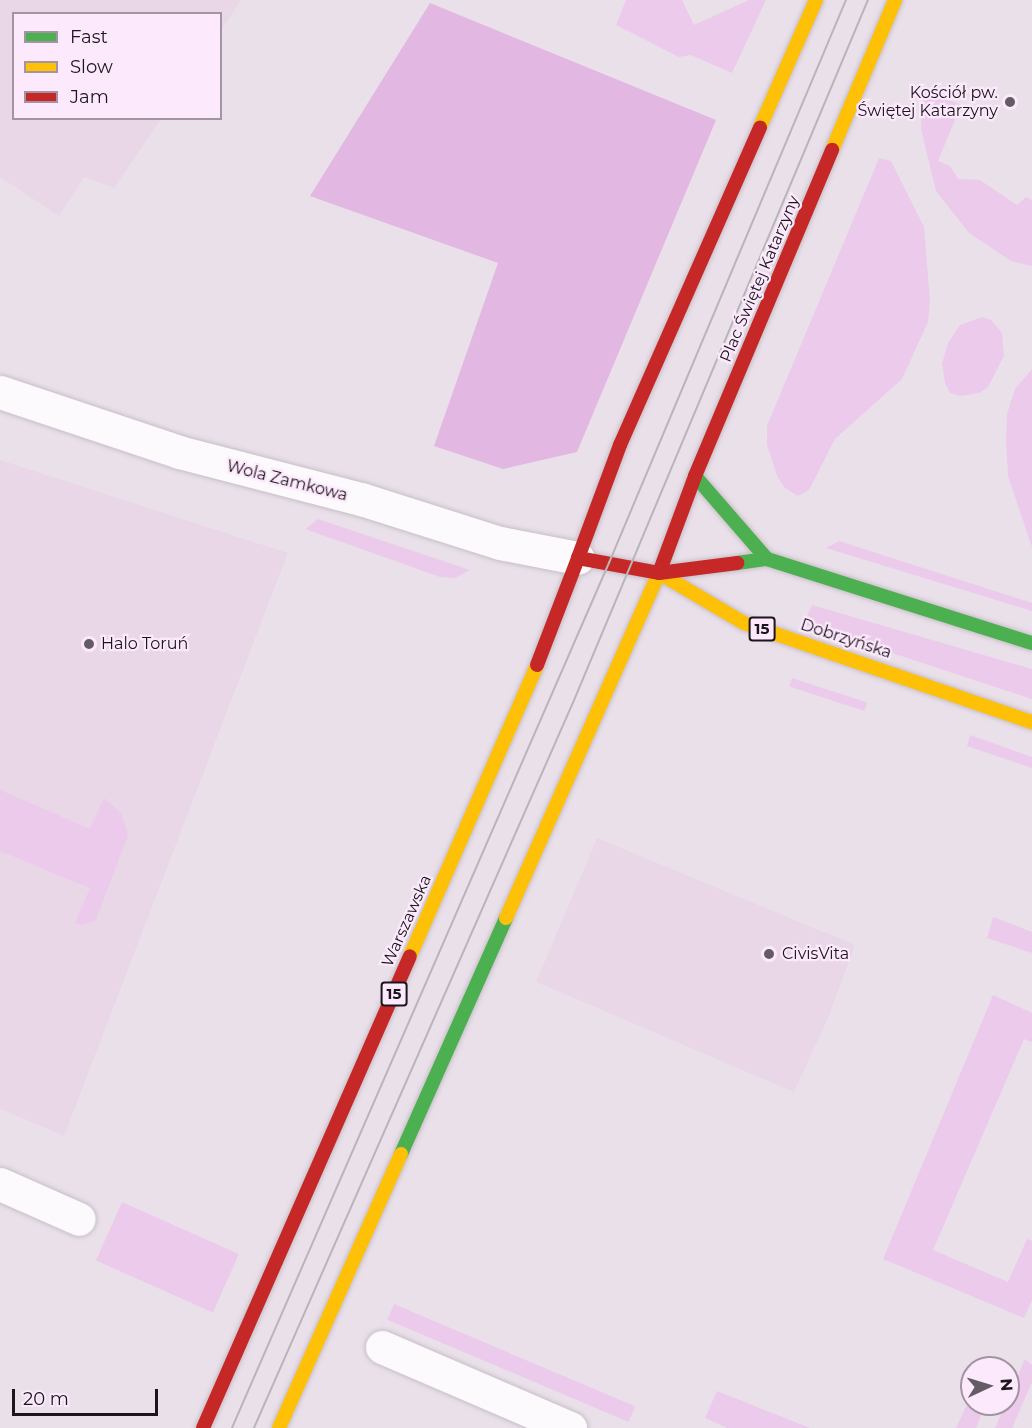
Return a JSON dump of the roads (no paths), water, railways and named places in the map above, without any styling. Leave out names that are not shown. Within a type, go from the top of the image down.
[{"type":"main road","points":[[578,558],[620,445],[816,0]]},
{"type":"main road","name":"Plac Świętej Katarzyny","points":[[658,573],[695,476],[895,0]]},
{"type":"main road","points":[[695,476],[767,559]]},
{"type":"main road","name":"15","points":[[578,558],[658,573],[767,559],[1032,643]]},
{"type":"main road","name":"Warszawska","points":[[204,1428],[530,683],[578,558]]},
{"type":"main road","points":[[279,1428],[658,573]]},
{"type":"main road","name":"Dobrzyńska","points":[[658,573],[744,623],[1032,722]]},
{"type":"street","name":"Wola Zamkowa","points":[[0,392],[210,461],[361,499],[500,543],[578,558]]},
{"type":"street","points":[[0,1184],[79,1219]]},
{"type":"street","points":[[382,1347],[570,1428]]},
{"type":"tram line","points":[[232,1428],[609,563],[846,0]]},
{"type":"tram line","points":[[254,1428],[575,698],[868,0]]},
{"type":"place","name":"Kościół pw. Świętej Katarzyny","points":[[1010,102]]},
{"type":"place","name":"Halo Toruń","points":[[89,644]]},
{"type":"place","name":"CivisVita","points":[[769,954]]}]
